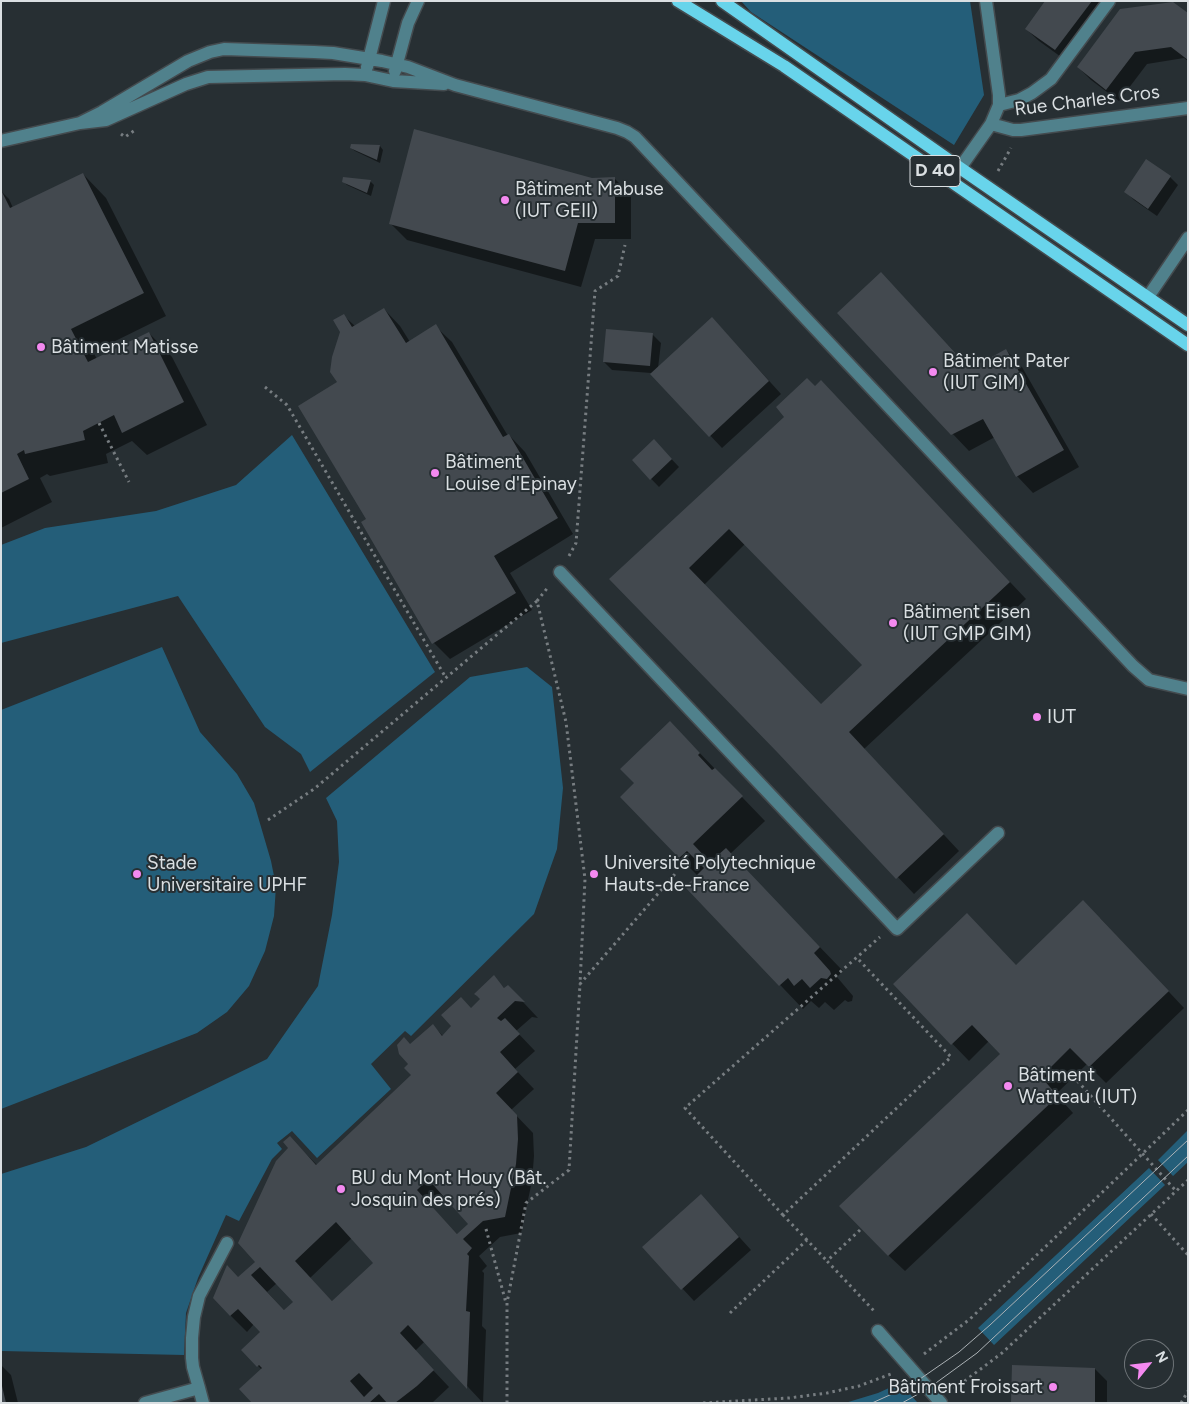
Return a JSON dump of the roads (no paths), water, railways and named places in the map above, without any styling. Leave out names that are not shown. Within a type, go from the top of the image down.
[{"type":"main road","name":"D 40","points":[[678,1],[784,66],[1188,345]]},
{"type":"main road","name":"D 40","points":[[722,1],[1188,325]]},
{"type":"street","points":[[364,75],[384,1]]},
{"type":"street","points":[[393,81],[408,23],[418,1]]},
{"type":"street","name":"Rue Charles Cros","points":[[960,168],[991,124],[998,105],[999,95],[986,1]]},
{"type":"street","points":[[998,105],[1019,100],[1037,90],[1051,78],[1109,1]]},
{"type":"street","points":[[80,123],[188,61],[210,52],[224,49],[333,53],[398,64],[456,85],[617,128],[635,137],[1133,666],[1150,680],[1188,689]]},
{"type":"street","points":[[1,141],[80,123],[106,120],[186,84],[208,77],[345,74],[364,75],[393,81],[456,85]]},
{"type":"street","name":"Rue Charles Cros","points":[[991,124],[1013,130],[1021,130],[1188,108]]},
{"type":"street","points":[[1148,297],[1188,238]]},
{"type":"street","points":[[560,572],[897,929],[998,833]]},
{"type":"street","points":[[203,1403],[192,1358],[194,1316],[199,1296],[227,1243]]},
{"type":"street","points":[[879,1324],[908,1365],[940,1401]]},
{"type":"street","points":[[146,1403],[199,1388]]},
{"type":"tram line","points":[[872,1403],[920,1379],[959,1352],[1188,1140]]},
{"type":"tram line","points":[[902,1403],[929,1388],[977,1353],[1188,1156]]},
{"type":"place","name":"Bâtiment Mabuse (IUT GEII)","points":[[505,200]]},
{"type":"place","name":"Bâtiment Matisse","points":[[41,347]]},
{"type":"place","name":"Bâtiment Pater (IUT GIM)","points":[[933,372]]},
{"type":"place","name":"Bâtiment Louise d'Epinay","points":[[435,473]]},
{"type":"place","name":"Bâtiment Eisen (IUT GMP GIM)","points":[[893,623]]},
{"type":"place","name":"IUT","points":[[1037,717]]},
{"type":"place","name":"Stade Universitaire UPHF","points":[[137,874]]},
{"type":"place","name":"Université Polytechnique Hauts-de-France","points":[[594,874]]},
{"type":"place","name":"Bâtiment Watteau (IUT)","points":[[1008,1086]]},
{"type":"place","name":"BU du Mont Houy (Bât. Josquin des prés)","points":[[341,1189]]},
{"type":"place","name":"Bâtiment Froissart","points":[[1053,1387]]}]
